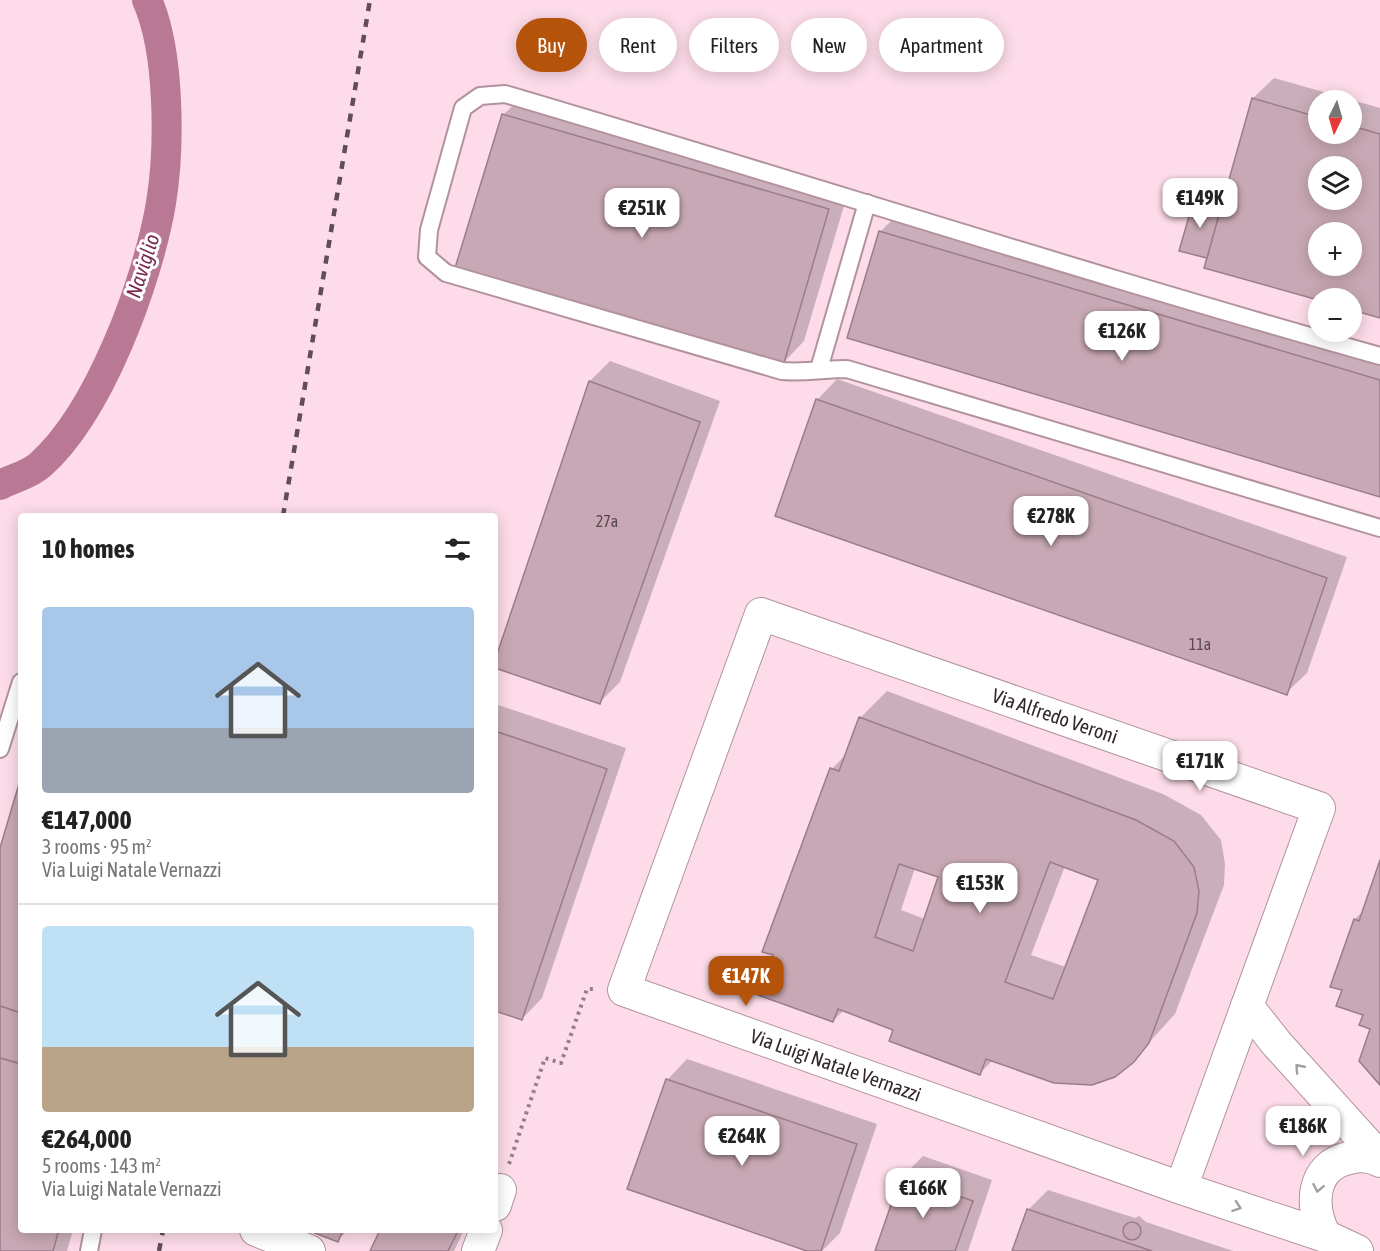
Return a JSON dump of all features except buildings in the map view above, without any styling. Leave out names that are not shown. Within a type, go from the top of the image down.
[{"type":"street","name":"Via Alfredo Veroni","points":[[624,990],[761,614],[1319,808],[1181,1188]]},
{"type":"street","name":"Via Luigi Natale Vernazzi","points":[[624,990],[1181,1188],[1326,1236],[1357,1251]]},
{"type":"street","points":[[1247,1006],[1277,1044],[1380,1160]]},
{"type":"street","points":[[1326,1236],[1315,1211],[1316,1186],[1321,1174],[1344,1158],[1360,1156],[1380,1160]]},
{"type":"street","points":[[264,1233],[309,1251]]},
{"type":"street","points":[[478,1251],[485,1233]]},
{"type":"lane","points":[[1380,356],[1211,309],[505,94],[480,96],[463,108],[429,230],[427,257],[446,273],[782,372],[801,373],[819,369],[848,369],[1380,528]]},
{"type":"lane","points":[[819,369],[867,203]]},
{"type":"lane","points":[[0,749],[18,692]]},
{"type":"lane","points":[[89,1251],[92,1233]]},
{"type":"path","points":[[498,1197],[545,1058],[561,1063],[587,989],[624,990]]},
{"type":"waterway","name":"Naviglio","points":[[0,485],[40,465],[62,442],[82,413],[118,343],[145,269],[161,203],[167,128],[160,46],[155,21],[147,0]]},
{"type":"railway","points":[[284,513],[370,0]]},
{"type":"railway","points":[[159,1251],[162,1233]]}]
